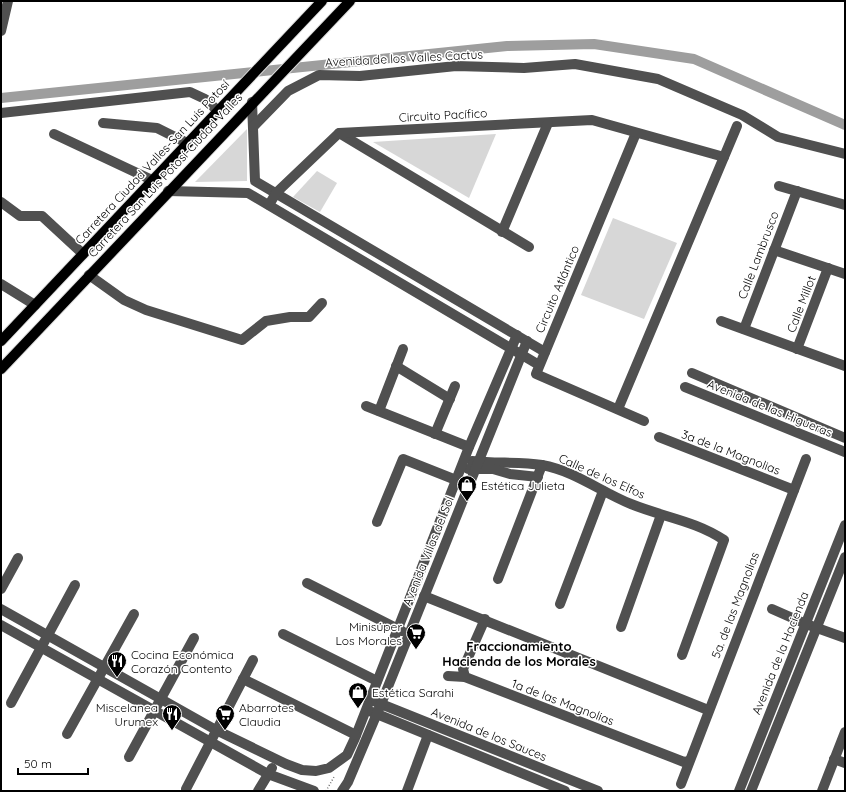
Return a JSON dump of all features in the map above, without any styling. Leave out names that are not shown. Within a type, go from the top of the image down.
[{"type":"main road","name":"Carretera Ciudad Valles-San Luis Potosí","points":[[1,341],[322,1]]},
{"type":"main road","name":"Carretera San Luis Potosí-Ciudad Valles","points":[[1,369],[254,100],[350,1]]},
{"type":"street","points":[[1,31],[8,1]]},
{"type":"street","name":"Avenida de los Valles Cactus","points":[[253,127],[288,91],[319,75],[360,76],[456,66],[524,68],[575,64],[658,78],[742,115],[778,137],[845,154]]},
{"type":"street","points":[[1,113],[190,92],[205,98],[218,111]]},
{"type":"street","points":[[248,193],[255,181],[253,127],[254,100]]},
{"type":"street","name":"Circuito Pacífico","points":[[339,133],[592,120],[636,132]]},
{"type":"street","points":[[103,123],[157,128],[187,143]]},
{"type":"street","points":[[502,232],[548,123]]},
{"type":"street","points":[[618,409],[737,126]]},
{"type":"street","points":[[636,132],[724,157]]},
{"type":"street","name":"Circuito Atlántico","points":[[539,365],[636,132]]},
{"type":"street","points":[[269,206],[276,193],[339,133],[529,248]]},
{"type":"street","points":[[54,134],[152,180]]},
{"type":"street","points":[[255,181],[545,352]]},
{"type":"street","points":[[779,186],[845,205]]},
{"type":"street","name":"Calle Lambrusco","points":[[744,329],[797,190]]},
{"type":"street","points":[[168,191],[248,193],[539,365],[536,374],[644,421]]},
{"type":"street","points":[[1,202],[20,216],[42,216],[83,254]]},
{"type":"street","points":[[774,250],[845,274]]},
{"type":"street","points":[[370,265],[377,253]]},
{"type":"street","name":"Calle Millot","points":[[798,349],[828,268]]},
{"type":"street","points":[[89,275],[124,300],[146,310],[242,340],[266,322],[290,317],[309,317],[322,303]]},
{"type":"street","points":[[1,284],[34,305]]},
{"type":"street","points":[[721,321],[845,366]]},
{"type":"street","name":"Avenida Villas del Sol","points":[[276,761],[302,770],[316,771],[329,768],[346,755],[368,705],[469,447],[517,335]]},
{"type":"street","name":"Avenida Villas del Sol","points":[[342,791],[348,782],[379,709],[527,341]]},
{"type":"street","points":[[379,411],[403,349]]},
{"type":"street","points":[[396,366],[450,399]]},
{"type":"street","name":"Avenida de las Higueras","points":[[692,373],[845,438]]},
{"type":"street","points":[[435,434],[455,386]]},
{"type":"street","name":"Avenida de las Higueras","points":[[685,387],[845,452]]},
{"type":"street","points":[[747,413],[752,399]]},
{"type":"street","points":[[366,406],[469,447]]},
{"type":"street","name":"3a de la Magnolias","points":[[659,437],[794,490]]},
{"type":"street","points":[[376,522],[403,459],[456,480]]},
{"type":"street","name":"5a. de las Magnolias","points":[[681,784],[688,761],[806,459]]},
{"type":"street","name":"Calle de los Elfos","points":[[462,465],[542,465],[567,473],[603,491],[661,515],[699,526],[724,540],[682,655]]},
{"type":"street","points":[[498,579],[542,465]]},
{"type":"street","name":"Calle de los Elfos","points":[[476,466],[510,474],[538,477]]},
{"type":"street","points":[[560,604],[603,491]]},
{"type":"street","points":[[621,627],[661,515]]},
{"type":"street","name":"Avenida de la Hacienda","points":[[739,791],[845,525]]},
{"type":"street","name":"Avenida de la Hacienda","points":[[752,791],[845,557]]},
{"type":"street","points":[[1,589],[18,558]]},
{"type":"street","points":[[307,583],[409,634]]},
{"type":"street","points":[[11,703],[75,585]]},
{"type":"street","points":[[424,596],[485,619],[708,710]]},
{"type":"street","points":[[1,609],[216,730],[276,761],[258,791]]},
{"type":"street","points":[[772,609],[816,628],[845,638]]},
{"type":"street","points":[[67,734],[134,614]]},
{"type":"street","points":[[465,677],[463,669],[485,619]]},
{"type":"street","points":[[1,625],[268,774],[314,791]]},
{"type":"street","points":[[283,634],[377,681]]},
{"type":"street","points":[[129,757],[194,638]]},
{"type":"street","points":[[186,789],[253,660]]},
{"type":"street","name":"1a de las Magnolias","points":[[448,676],[465,677],[684,762],[688,761]]},
{"type":"street","points":[[243,680],[356,735]]},
{"type":"street","name":"Avenida de los Sauces","points":[[368,705],[598,791]]},
{"type":"street","name":"Avenida de los Sauces","points":[[379,709],[428,735],[539,786],[565,791]]},
{"type":"street","points":[[822,791],[845,732]]},
{"type":"street","points":[[407,791],[428,735]]},
{"type":"street","points":[[834,759],[845,763]]},
{"type":"street","points":[[539,786],[545,770]]},
{"type":"shaded area","points":[[247,129],[247,181],[195,182]]},
{"type":"shaded area","points":[[496,134],[469,198],[373,142]]},
{"type":"shaded area","points":[[317,171],[337,183],[320,212],[293,197]]},
{"type":"shaded area","points":[[613,218],[677,243],[644,319],[581,295]]},
{"type":"waterway","points":[[1,98],[507,46],[594,44],[694,59],[845,125]]},
{"type":"place","name":"Estética Julieta","points":[[467,502]]},
{"type":"place","name":"Minisúper Los Morales","points":[[416,650]]},
{"type":"place","name":"Cocina Económica Corazón Contento","points":[[117,678]]},
{"type":"place","name":"Estética Sarahi","points":[[358,709]]},
{"type":"place","name":"Miscelanea Urumex","points":[[172,731]]},
{"type":"place","name":"Abarrotes Claudia","points":[[225,731]]},
{"type":"district","name":"Fraccionamiento Hacienda de los Morales","points":[[519,654]]}]
